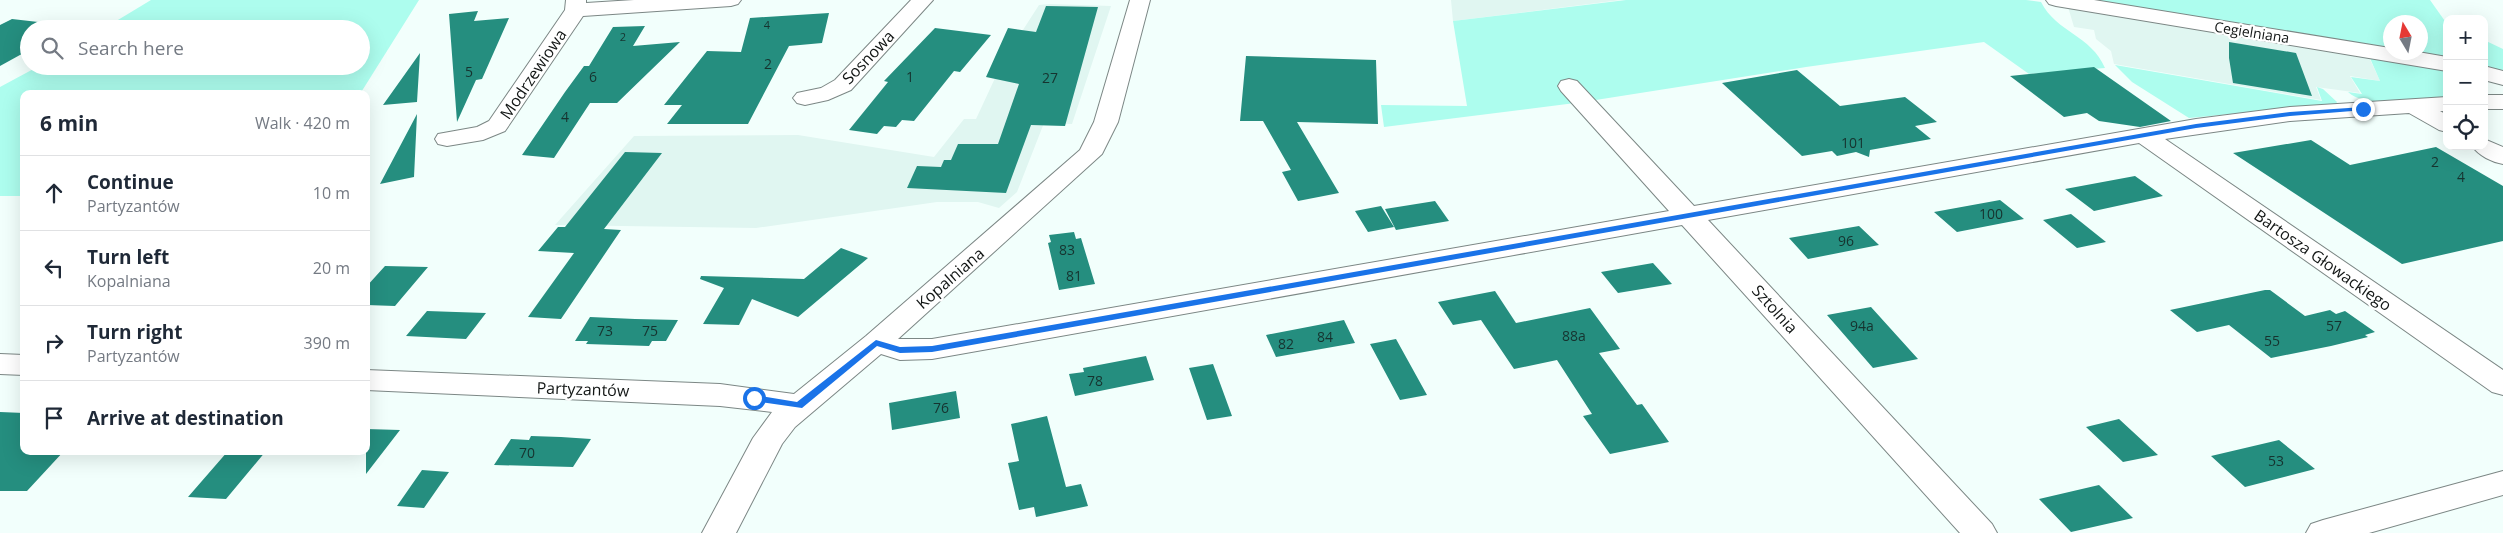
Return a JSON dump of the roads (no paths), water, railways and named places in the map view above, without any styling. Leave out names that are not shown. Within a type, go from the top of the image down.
[{"type":"street","points":[[576,5],[731,0]]},
{"type":"street","name":"Sosnowa","points":[[805,98],[828,93],[843,84],[923,0]]},
{"type":"street","name":"Kopalniana","points":[[719,533],[769,438],[798,406],[876,343],[1090,154],[1106,122],[1140,0]]},
{"type":"street","name":"Cegielniana","points":[[2056,0],[2443,63]]},
{"type":"street","name":"Modrzewiowa","points":[[447,139],[484,133],[497,126],[576,5]]},
{"type":"street","points":[[2488,75],[2503,78]]},
{"type":"street","name":"Sztolnia","points":[[1569,86],[1691,216],[1980,533]]},
{"type":"street","points":[[2488,102],[2503,102]]},
{"type":"street","points":[[876,343],[900,350],[932,349],[2143,135],[2290,114],[2443,104]]},
{"type":"street","points":[[2411,106],[2443,123]]},
{"type":"street","name":"Bartosza Głowackiego","points":[[2143,135],[2503,385]]},
{"type":"street","points":[[2488,148],[2503,157]]},
{"type":"street","points":[[0,364],[20,365]]},
{"type":"street","name":"Partyzantów","points":[[370,380],[720,395],[798,406]]},
{"type":"street","points":[[2323,533],[2503,483]]}]
